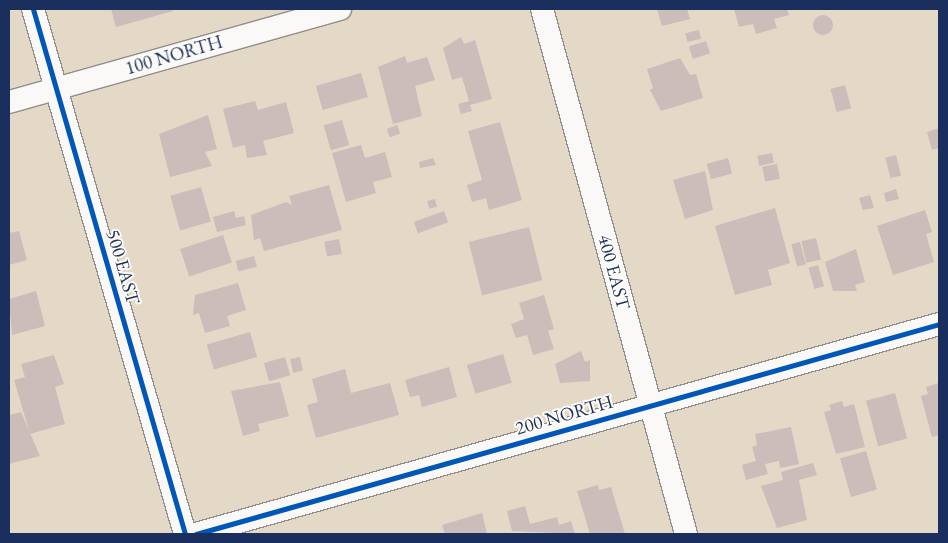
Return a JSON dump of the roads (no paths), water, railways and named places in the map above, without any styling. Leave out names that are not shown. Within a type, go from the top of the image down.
[{"type":"street","name":"500 EAST","points":[[33,9],[185,534]]},
{"type":"street","name":"100 NORTH","points":[[9,102],[340,9]]},
{"type":"street","name":"400 EAST","points":[[542,9],[686,534]]},
{"type":"street","name":"200 NORTH","points":[[196,534],[939,324]]}]
